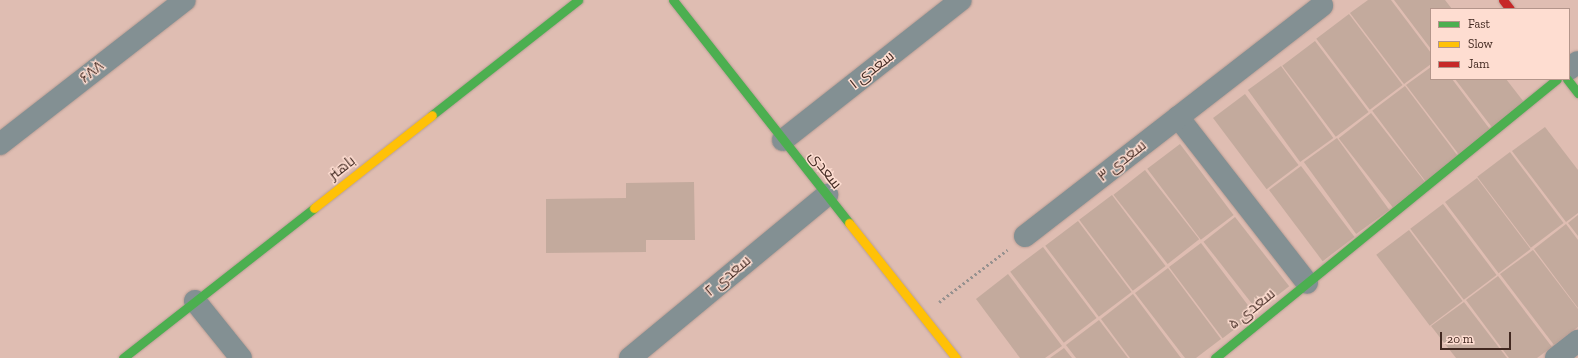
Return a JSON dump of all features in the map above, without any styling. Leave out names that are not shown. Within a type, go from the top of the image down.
[{"type":"street","name":"۶۸۸","points":[[0,144],[185,0]]},
{"type":"street","name":"باهنر","points":[[122,358],[578,0]]},
{"type":"street","name":"سعدی","points":[[673,0],[956,358]]},
{"type":"street","name":"سعدی ۱","points":[[783,140],[961,0]]},
{"type":"street","points":[[1503,0],[1509,8]]},
{"type":"street","name":"سعدی ۳","points":[[1025,236],[1322,6]]},
{"type":"street","points":[[1570,68],[1578,62]]},
{"type":"street","name":"سعدی ۵","points":[[1215,358],[1556,80]]},
{"type":"street","points":[[1568,80],[1578,93]]},
{"type":"street","points":[[1178,118],[1307,283]]},
{"type":"street","name":"سعدی ۲","points":[[630,358],[827,195]]},
{"type":"street","points":[[195,301],[241,358]]},
{"type":"street","points":[[1556,358],[1578,341]]},
{"type":"path","points":[[922,315],[1025,236]]},
{"type":"building","points":[[1368,0],[1391,0],[1430,52],[1430,65],[1404,84],[1350,13]]},
{"type":"building","points":[[1394,0],[1445,0],[1451,8],[1430,8],[1430,48]]},
{"type":"building","points":[[1349,14],[1403,85],[1370,110],[1316,39]]},
{"type":"building","points":[[1315,41],[1369,112],[1336,137],[1282,66]]},
{"type":"building","points":[[1281,66],[1333,138],[1300,162],[1248,90]]},
{"type":"building","points":[[1430,68],[1430,80],[1453,80],[1492,132],[1460,156],[1406,85]]},
{"type":"building","points":[[1456,80],[1507,80],[1527,106],[1494,130]]},
{"type":"building","points":[[1405,86],[1459,157],[1426,182],[1372,111]]},
{"type":"building","points":[[1245,94],[1299,165],[1267,189],[1213,118]]},
{"type":"building","points":[[1371,113],[1425,182],[1393,208],[1339,138]]},
{"type":"building","points":[[1545,127],[1578,170],[1578,213],[1566,222],[1512,151]]},
{"type":"building","points":[[1337,138],[1389,210],[1356,234],[1304,162]]},
{"type":"building","points":[[1180,144],[1234,215],[1201,240],[1147,169]]},
{"type":"building","points":[[1510,152],[1564,223],[1531,248],[1477,177]]},
{"type":"building","points":[[1301,166],[1355,237],[1323,261],[1269,190]]},
{"type":"building","points":[[1145,170],[1199,239],[1168,264],[1113,195]]},
{"type":"building","points":[[1477,178],[1531,249],[1499,273],[1445,202]]},
{"type":"building","points":[[694,182],[695,240],[646,240],[646,252],[546,253],[546,199],[626,198],[626,183]]},
{"type":"building","points":[[1112,195],[1166,266],[1133,291],[1079,220]]},
{"type":"building","points":[[1443,204],[1497,275],[1464,300],[1410,229]]},
{"type":"building","points":[[1578,215],[1578,236],[1568,223]]},
{"type":"building","points":[[1235,217],[1289,286],[1258,311],[1203,242]]},
{"type":"building","points":[[1078,221],[1132,292],[1099,317],[1045,246]]},
{"type":"building","points":[[1566,224],[1578,240],[1578,308],[1534,249]]},
{"type":"building","points":[[1409,230],[1463,301],[1430,326],[1376,255]]},
{"type":"building","points":[[1201,243],[1255,314],[1223,338],[1169,267]]},
{"type":"building","points":[[1043,247],[1097,318],[1064,343],[1010,272]]},
{"type":"building","points":[[1533,250],[1578,309],[1578,327],[1554,345],[1500,274]]},
{"type":"building","points":[[1168,268],[1221,339],[1196,358],[1185,358],[1135,293]]},
{"type":"building","points":[[1008,274],[1062,346],[1045,358],[1020,358],[976,299]]},
{"type":"building","points":[[1498,276],[1552,347],[1537,358],[1509,358],[1466,300]]},
{"type":"building","points":[[1133,294],[1181,358],[1130,358],[1101,319]]},
{"type":"building","points":[[1464,302],[1507,358],[1456,358],[1431,326]]},
{"type":"building","points":[[1099,320],[1128,358],[1076,358],[1066,345]]},
{"type":"building","points":[[1064,348],[1072,358],[1050,358]]},
{"type":"traffic: fast","points":[[432,115],[578,0]]},
{"type":"traffic: fast","points":[[673,0],[849,223]]},
{"type":"traffic: fast","points":[[1215,358],[1556,80]]},
{"type":"traffic: fast","points":[[1568,80],[1578,93]]},
{"type":"traffic: fast","points":[[123,358],[314,208]]},
{"type":"traffic: slow","points":[[314,208],[432,115]]},
{"type":"traffic: slow","points":[[849,223],[956,358]]},
{"type":"traffic: jam","points":[[1503,0],[1509,8]]}]
